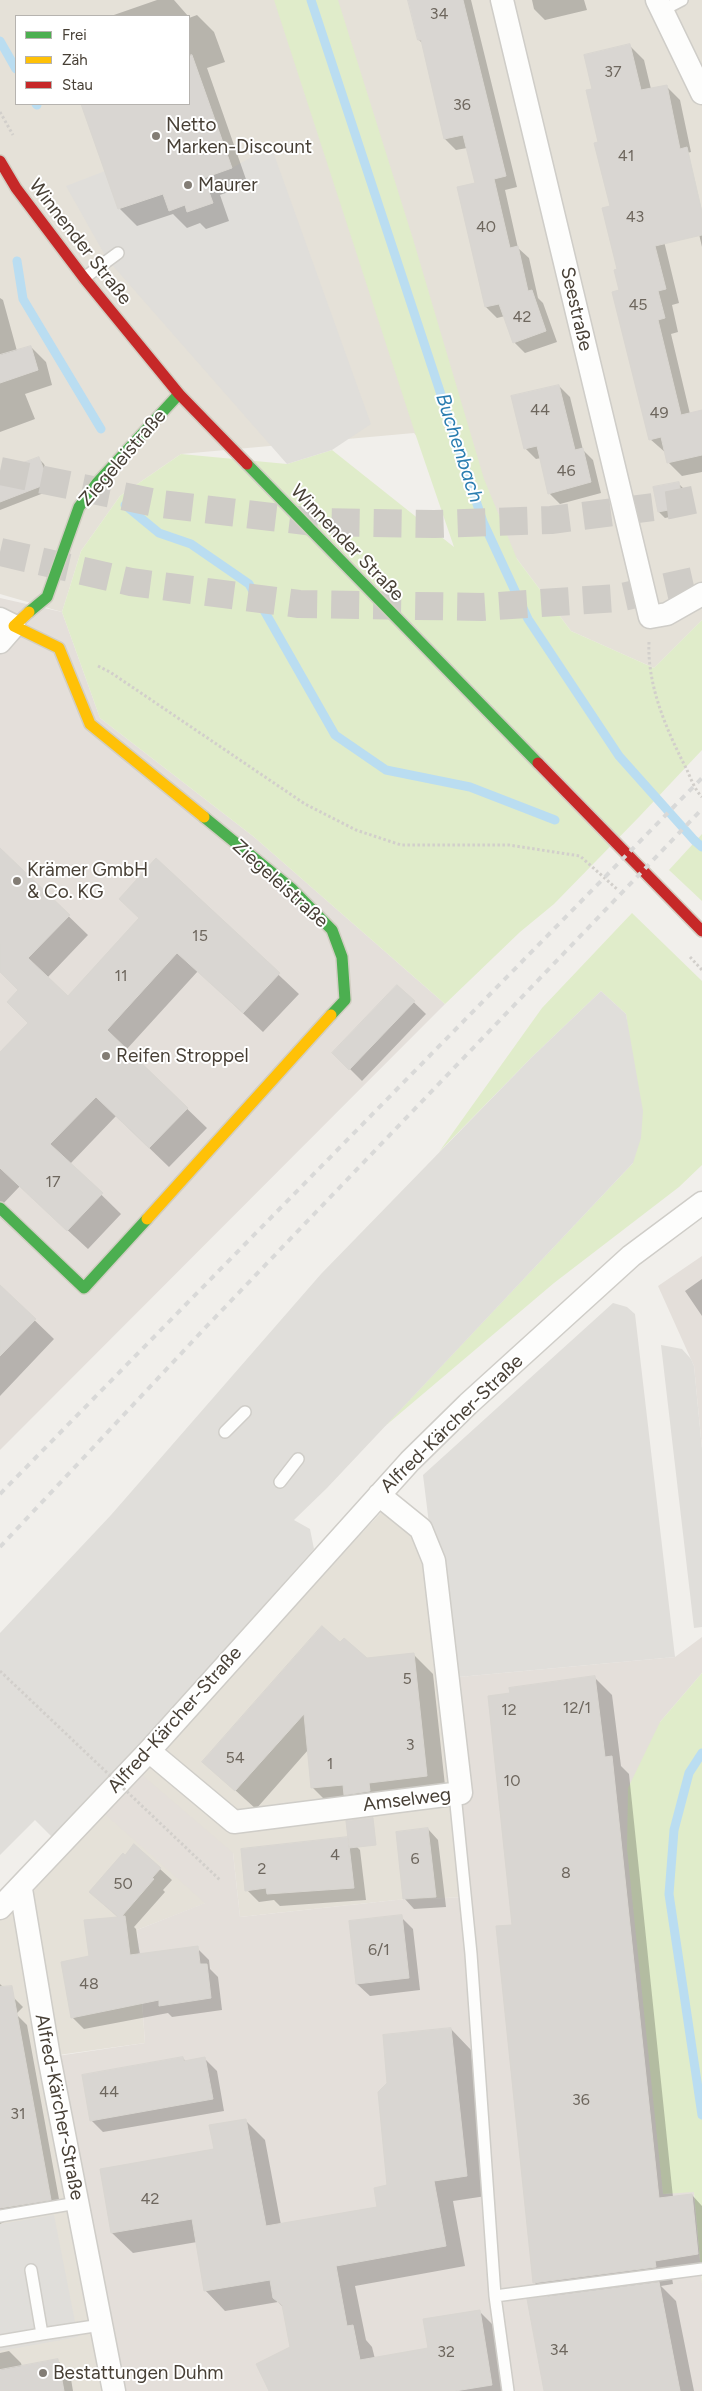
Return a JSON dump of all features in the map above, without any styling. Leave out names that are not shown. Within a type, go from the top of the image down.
[{"type":"street","name":"Seestraße","points":[[502,0],[650,617]]},
{"type":"street","points":[[658,5],[702,93]]},
{"type":"street","name":"Winnender Straße","points":[[0,161],[16,188],[84,278],[179,394],[699,928]]},
{"type":"street","name":"Ziegeleistraße","points":[[5,629],[47,597],[79,507],[97,483],[179,394]]},
{"type":"street","points":[[650,617],[667,614],[702,594]]},
{"type":"street","name":"Ziegeleistraße","points":[[0,1208],[84,1288],[345,1000],[342,957],[332,930],[292,889],[90,724],[59,648],[5,629]]},
{"type":"street","name":"Alfred-Kärcher-Straße","points":[[114,2391],[47,2047],[20,1889],[149,1750],[410,1461],[468,1404],[631,1256],[702,1203]]},
{"type":"street","name":"Amselweg","points":[[149,1750],[234,1822],[461,1793],[434,1561],[421,1529],[379,1495]]},
{"type":"street","points":[[0,1908],[20,1889]]},
{"type":"lane","points":[[658,5],[682,0]]},
{"type":"lane","points":[[84,278],[118,253]]},
{"type":"lane","points":[[225,1432],[245,1412]]},
{"type":"lane","points":[[280,1482],[298,1460]]},
{"type":"lane","points":[[456,1794],[471,1954],[495,2296],[508,2391]]},
{"type":"lane","points":[[0,2216],[77,2203]]},
{"type":"lane","points":[[495,2296],[702,2269]]},
{"type":"lane","points":[[30,2270],[42,2334]]},
{"type":"lane","points":[[0,2341],[100,2325]]},
{"type":"path","points":[[650,617],[648,659],[658,699],[673,743],[702,797]]},
{"type":"path","points":[[59,648],[110,672],[304,804],[356,830],[401,845],[509,845],[580,856],[622,892]]},
{"type":"path","points":[[689,956],[702,970]]},
{"type":"path","points":[[0,1671],[221,1881]]},
{"type":"shaded area","points":[[0,0],[702,0],[702,620],[654,668],[571,631],[517,559],[414,433],[181,454],[120,496],[81,551],[62,612],[0,594]]},
{"type":"shaded area","points":[[271,146],[371,424],[332,450],[287,464],[107,259],[66,186],[105,171],[119,209],[163,194],[169,211],[185,205],[187,212],[213,203],[204,178],[232,168]]},
{"type":"shaded area","points":[[0,598],[62,612],[100,718],[254,837],[445,1004],[0,1450]]},
{"type":"shaded area","points":[[601,991],[626,1014],[643,1111],[641,1138],[633,1163],[327,1488],[294,1520],[310,1529],[314,1549],[55,1840],[35,1820],[0,1855],[0,1633],[111,1515],[321,1274],[532,1057]]},
{"type":"shaded area","points":[[702,1256],[702,1449],[694,1366],[658,1286]]},
{"type":"shaded area","points":[[613,1303],[627,1307],[635,1314],[675,1657],[448,1678],[423,1475]]},
{"type":"shaded area","points":[[661,1345],[682,1349],[691,1359],[694,1366],[702,1449],[702,1627],[694,1628]]},
{"type":"shaded area","points":[[389,1504],[421,1529],[461,1793],[469,1897],[396,1900],[240,1917],[233,1853],[206,1903],[137,1930],[145,2043],[44,2057],[105,2391],[0,2391],[0,1918]]},
{"type":"shaded area","points":[[702,1637],[702,1673],[660,1722],[663,2194],[694,2191],[702,2283],[702,2391],[121,2391],[57,2056],[145,2043],[137,1930],[205,1903],[105,1814],[141,1774],[233,1853],[240,1917],[396,1900],[469,1897],[461,1793],[448,1678],[675,1657]]},
{"type":"shaded area","points":[[54,2215],[78,2337],[0,2351],[0,2224]]},
{"type":"green space","points":[[274,0],[338,0],[413,239],[484,479],[517,559],[571,631],[654,668],[702,620],[702,750],[554,904],[520,932],[445,1004],[254,837],[100,718],[62,612],[81,551],[120,496],[181,454],[287,464],[332,450],[454,547]]},
{"type":"green space","points":[[702,834],[702,901],[669,870]]},
{"type":"green space","points":[[632,913],[702,981],[702,1165],[679,1187],[554,1283],[384,1427],[633,1163],[630,1045],[626,1014],[601,991],[532,1057],[439,1152],[542,1008]]},
{"type":"green space","points":[[702,1673],[702,2283],[694,2192],[663,2194],[627,1849],[628,1788],[660,1722]]},
{"type":"building","points":[[408,0],[463,0],[506,176],[494,179],[510,248],[518,246],[528,291],[532,290],[546,331],[513,343],[499,304],[485,307],[457,187],[475,183],[463,135],[444,139],[421,40],[418,40]]},
{"type":"building","points":[[630,44],[641,90],[667,85],[680,149],[687,147],[702,212],[702,235],[655,246],[666,289],[658,291],[665,318],[658,320],[681,415],[702,410],[702,455],[667,463],[661,437],[649,440],[612,292],[619,290],[614,270],[617,269],[602,208],[610,206],[594,143],[598,142],[586,90],[592,89],[584,55]]},
{"type":"building","name":"Netto Marken-Discount","points":[[192,55],[232,168],[204,178],[213,203],[187,212],[185,205],[169,211],[163,194],[118,209],[81,105],[190,105],[190,56]]},
{"type":"building","points":[[31,346],[38,370],[0,383],[0,355]]},
{"type":"building","points":[[559,385],[575,450],[583,448],[591,482],[548,494],[537,446],[524,449],[511,396]]},
{"type":"building","points":[[39,457],[49,483],[0,502],[0,472]]},
{"type":"building","points":[[679,482],[684,507],[658,512],[653,487]]},
{"type":"building","points":[[0,848],[70,915],[28,958],[68,996],[139,918],[119,899],[156,858],[280,973],[243,1013],[177,953],[107,1030],[188,1108],[149,1148],[96,1097],[50,1144],[103,1193],[67,1231],[0,1168],[0,1052],[28,1023],[7,1002],[18,990],[0,972]]},
{"type":"building","points":[[397,985],[415,1001],[349,1070],[332,1053]]},
{"type":"building","points":[[0,1285],[36,1319],[0,1356]]},
{"type":"building","points":[[322,1626],[340,1642],[344,1638],[367,1658],[414,1653],[427,1776],[369,1783],[370,1791],[344,1795],[343,1785],[311,1788],[304,1714],[235,1791],[202,1762]]},
{"type":"building","points":[[595,1676],[605,1757],[612,1756],[659,2198],[692,2194],[698,2254],[655,2261],[656,2267],[533,2283],[496,1926],[512,1925],[488,1696],[510,1693],[509,1688]]},
{"type":"building","points":[[373,1818],[376,1845],[349,1848],[346,1821]]},
{"type":"building","points":[[428,1828],[436,1897],[403,1899],[396,1832]]},
{"type":"building","points":[[348,1837],[354,1888],[267,1894],[266,1888],[245,1891],[241,1849]]},
{"type":"building","points":[[134,1844],[161,1868],[152,1878],[154,1879],[122,1916],[125,1916],[130,1955],[198,1946],[200,1964],[207,1964],[211,1998],[159,2006],[159,2000],[71,2018],[61,1962],[89,1956],[84,1920],[118,1917],[89,1892],[123,1853],[125,1855]]},
{"type":"building","points":[[402,1915],[409,1978],[356,1984],[349,1921]]},
{"type":"building","points":[[12,1986],[51,2200],[0,2208],[0,1987]]},
{"type":"building","points":[[451,2028],[467,2176],[434,2181],[446,2246],[336,2266],[347,2326],[353,2325],[360,2360],[428,2348],[423,2319],[480,2310],[492,2385],[455,2391],[269,2391],[256,2364],[290,2347],[282,2305],[273,2298],[270,2280],[204,2291],[192,2219],[111,2233],[100,2169],[214,2149],[209,2125],[246,2119],[266,2226],[377,2207],[374,2188],[387,2185],[378,2092],[387,2083],[383,2035]]},
{"type":"building","points":[[183,2057],[184,2061],[205,2057],[213,2099],[90,2121],[82,2075]]},
{"type":"building","points":[[659,2282],[680,2391],[544,2391],[527,2299]]},
{"type":"building","points":[[58,2359],[64,2391],[0,2391],[0,2370]]},
{"type":"waterway","name":"Buchenbach","points":[[311,0],[483,522],[528,619],[619,756],[702,847]]},
{"type":"waterway","points":[[0,41],[15,67]]},
{"type":"waterway","points":[[17,261],[23,299],[101,429]]},
{"type":"waterway","points":[[125,505],[159,533],[191,544],[249,584],[335,735],[386,770],[470,787],[555,820]]},
{"type":"waterway","name":"Buchenbach","points":[[702,1753],[689,1773],[674,1830],[669,1894],[702,2115]]},
{"type":"tunnel","points":[[0,471],[161,504],[314,522],[434,524],[551,520],[669,505],[702,498]]},
{"type":"tunnel","points":[[0,552],[131,582],[299,604],[482,607],[618,598],[702,579]]},
{"type":"railway","points":[[0,1494],[702,778]]},
{"type":"railway","points":[[0,1547],[205,1328],[702,809]]},
{"type":"traffic: fast","points":[[29,612],[47,597],[79,507],[97,483],[179,394]]},
{"type":"traffic: fast","points":[[247,464],[538,763]]},
{"type":"traffic: fast","points":[[204,817],[292,889],[332,930],[342,957],[345,1000],[331,1015]]},
{"type":"traffic: fast","points":[[0,1208],[84,1288],[147,1219]]},
{"type":"traffic: slow","points":[[29,612],[14,626],[59,648],[90,724],[204,817]]},
{"type":"traffic: slow","points":[[147,1219],[331,1015]]},
{"type":"traffic: jam","points":[[0,161],[16,188],[84,278],[179,394],[247,464]]},
{"type":"traffic: jam","points":[[538,763],[702,931]]},
{"type":"place","name":"Netto Marken-Discount","points":[[156,136]]},
{"type":"place","name":"Maurer","points":[[188,185]]},
{"type":"place","name":"Krämer GmbH & Co. KG","points":[[17,881]]},
{"type":"place","name":"Reifen Stroppel","points":[[106,1056]]},
{"type":"place","name":"Bestattungen Duhm","points":[[43,2373]]}]
